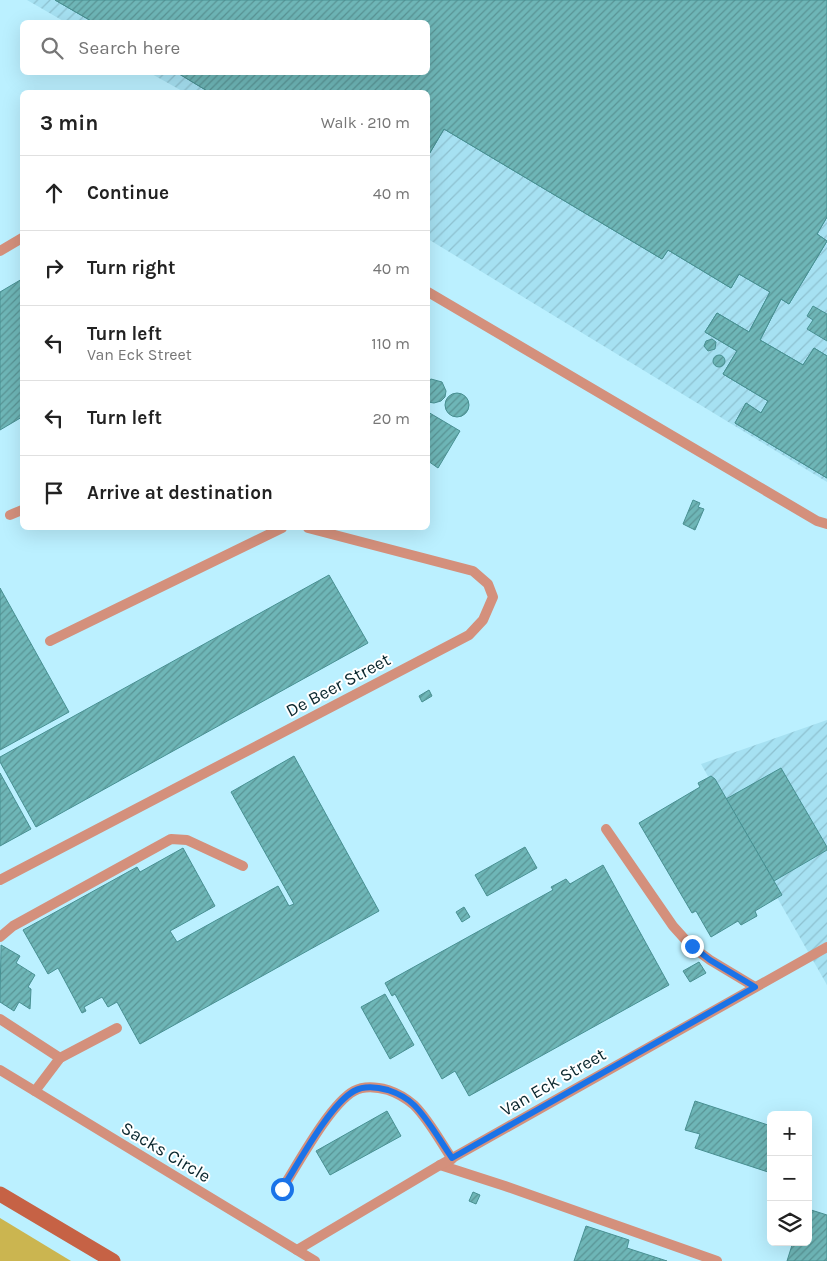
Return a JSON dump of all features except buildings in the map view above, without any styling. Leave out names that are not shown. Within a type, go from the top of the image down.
[{"type":"street","points":[[0,1194],[113,1261]]},
{"type":"lane","points":[[0,251],[20,239]]},
{"type":"lane","points":[[430,293],[817,521],[827,524]]},
{"type":"lane","points":[[10,515],[20,511]]},
{"type":"lane","points":[[50,641],[278,530]]},
{"type":"lane","name":"De Beer Street","points":[[0,880],[469,634],[483,620],[493,597],[488,584],[473,571],[316,530]]},
{"type":"lane","points":[[606,829],[673,926],[692,946],[710,960],[755,987]]},
{"type":"lane","points":[[0,936],[13,926],[171,839],[187,840],[243,866]]},
{"type":"lane","name":"Van Eck Street","points":[[297,1250],[452,1158],[827,946]]},
{"type":"lane","points":[[0,1019],[60,1058]]},
{"type":"lane","points":[[34,1091],[60,1058],[116,1028]]},
{"type":"lane","name":"Sacks Circle","points":[[0,1070],[315,1261]]},
{"type":"lane","points":[[282,1189],[341,1100],[356,1090],[372,1086],[391,1091],[414,1105],[431,1126],[452,1158]]},
{"type":"lane","points":[[440,1165],[717,1261]]},
{"type":"shaded area","points":[[27,0],[827,0],[827,482],[430,240],[430,90],[180,90],[154,75],[430,75],[430,20],[62,20]]},
{"type":"shaded area","points":[[827,720],[827,985],[701,764]]},
{"type":"shaded area","points":[[0,1218],[71,1261],[0,1261]]},
{"type":"route","points":[[282,1189],[341,1100],[356,1090],[372,1086],[391,1091],[414,1105],[431,1126],[452,1158],[755,987],[710,960],[692,946]]}]
